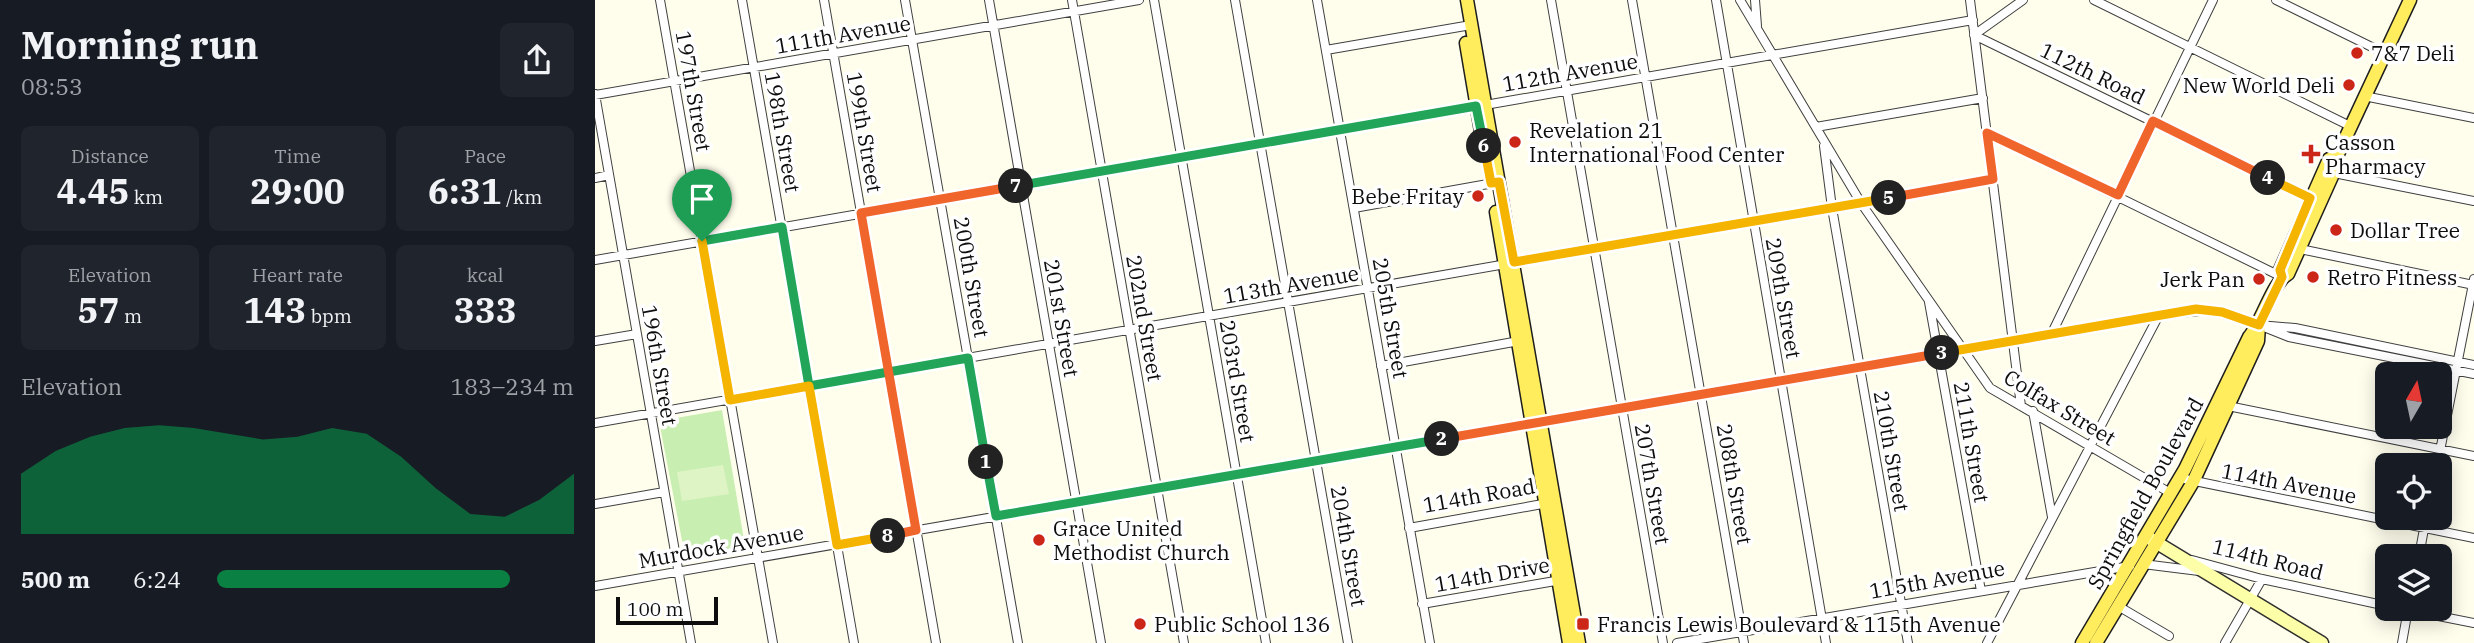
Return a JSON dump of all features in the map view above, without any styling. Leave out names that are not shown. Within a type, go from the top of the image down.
[{"type":"main road","points":[[1458,0],[1467,25]]},
{"type":"main road","points":[[1467,0],[1467,25],[1563,580],[1569,643]]},
{"type":"main road","name":"Springfield Boulevard","points":[[2096,643],[2143,564],[2151,540],[2176,497],[2180,478],[2249,337],[2259,325],[2282,277],[2288,274],[2334,173],[2338,163],[2337,156],[2350,126],[2410,0]]},
{"type":"main road","name":"Springfield Boulevard","points":[[2282,277],[2280,270],[2310,198],[2329,159],[2337,156]]},
{"type":"main road","name":"Springfield Boulevard","points":[[2176,497],[2193,482],[2258,341],[2259,325]]},
{"type":"main road","name":"Springfield Boulevard","points":[[2082,643],[2127,566],[2151,540]]},
{"type":"main road","name":"114th Road","points":[[2151,540],[2179,557]]},
{"type":"main road","name":"115th Avenue","points":[[2179,557],[2320,643]]},
{"type":"main road","points":[[1563,580],[1579,643]]},
{"type":"street","name":"197th Street","points":[[660,0],[772,643]]},
{"type":"street","name":"198th Street","points":[[742,0],[854,643]]},
{"type":"street","name":"199th Street","points":[[824,0],[936,643]]},
{"type":"street","name":"200th Street","points":[[905,0],[1017,643]]},
{"type":"street","name":"201st Street","points":[[989,0],[1101,643]]},
{"type":"street","name":"202nd Street","points":[[1072,0],[1184,643]]},
{"type":"street","name":"111th Avenue","points":[[595,95],[1139,0]]},
{"type":"street","name":"203rd Street","points":[[1154,0],[1266,643]]},
{"type":"street","name":"204th Street","points":[[1235,0],[1348,643]]},
{"type":"street","name":"205th Street","points":[[1317,0],[1430,643]]},
{"type":"street","name":"207th Street","points":[[1551,0],[1663,643]]},
{"type":"street","name":"208th Street","points":[[1633,0],[1744,643]]},
{"type":"street","name":"209th Street","points":[[1716,0],[1826,643]]},
{"type":"street","name":"Colfax Street","points":[[1740,0],[1861,203],[1990,388],[2176,497]]},
{"type":"street","points":[[1755,0],[1757,29]]},
{"type":"street","points":[[1970,0],[2021,406]]},
{"type":"street","points":[[1974,35],[2023,0]]},
{"type":"street","points":[[2094,0],[2350,126]]},
{"type":"street","points":[[2052,333],[2213,0]]},
{"type":"street","points":[[2276,0],[2384,53]]},
{"type":"street","name":"112th Avenue","points":[[595,260],[1973,20]]},
{"type":"street","points":[[1326,50],[1467,25]]},
{"type":"street","name":"112th Road","points":[[1974,35],[2310,198]]},
{"type":"street","name":"196th Street","points":[[595,95],[691,643]]},
{"type":"street","points":[[2364,96],[2474,118]]},
{"type":"street","points":[[1816,127],[1983,98]]},
{"type":"street","points":[[1987,133],[2282,277]]},
{"type":"street","name":"210th Street","points":[[1824,140],[1832,208],[1908,643]]},
{"type":"street","points":[[2334,173],[2474,201]]},
{"type":"street","points":[[595,178],[609,175]]},
{"type":"street","name":"113th Avenue","points":[[595,423],[1993,179]]},
{"type":"street","points":[[1354,208],[1495,183]]},
{"type":"street","points":[[2300,249],[2474,283],[2439,453]]},
{"type":"street","name":"211th Street","points":[[1929,299],[1981,591]]},
{"type":"street","name":"Murdock Avenue","points":[[595,586],[2159,315],[2210,310],[2259,325],[2457,366],[2474,374]]},
{"type":"street","points":[[1987,643],[2159,315]]},
{"type":"street","points":[[595,341],[637,334]]},
{"type":"street","points":[[1381,366],[1523,340]]},
{"type":"street","name":"Murdock Avenue","points":[[2457,366],[2474,365]]},
{"type":"street","points":[[2228,406],[2474,456]]},
{"type":"street","points":[[2033,411],[2052,517]]},
{"type":"street","name":"114th Avenue","points":[[2180,478],[2375,518]]},
{"type":"street","points":[[595,504],[664,492]]},
{"type":"street","name":"114th Road","points":[[1409,528],[1550,502]]},
{"type":"street","name":"114th Avenue","points":[[2434,530],[2474,538]]},
{"type":"street","name":"114th Road","points":[[2179,557],[2262,579],[2375,603]]},
{"type":"street","name":"115th Avenue","points":[[1677,643],[2127,566],[2143,564],[2203,571]]},
{"type":"street","points":[[2225,643],[2262,579]]},
{"type":"street","name":"114th Drive","points":[[1422,604],[1563,580]]},
{"type":"street","points":[[2118,606],[2169,636]]},
{"type":"street","points":[[2452,618],[2474,623]]},
{"type":"street","points":[[2402,643],[2405,621]]},
{"type":"green space","points":[[722,410],[745,546],[685,556],[659,421]]},
{"type":"green space","points":[[723,465],[729,494],[682,501],[677,472]]},
{"type":"place","name":"7&7 Deli","points":[[2357,53]]},
{"type":"place","name":"New World Deli","points":[[2349,85]]},
{"type":"place","name":"Revelation 21 International Food Center","points":[[1515,142]]},
{"type":"place","name":"Casson Pharmacy","points":[[2311,154]]},
{"type":"place","name":"Bebe Fritay","points":[[1478,196]]},
{"type":"place","name":"Dollar Tree","points":[[2336,230]]},
{"type":"place","name":"Retro Fitness","points":[[2313,277]]},
{"type":"place","name":"Jerk Pan","points":[[2259,279]]},
{"type":"place","name":"Grace United Methodist Church","points":[[1039,540]]},
{"type":"place","name":"Public School 136","points":[[1140,624]]},
{"type":"place","name":"Francis Lewis Boulevard & 115th Avenue","points":[[1583,624]]},
{"type":"route","points":[[702,241],[730,400],[809,386],[837,545],[916,530],[888,372],[861,213],[1476,106],[1491,183],[1499,182],[1514,262],[1993,179],[1987,133],[2118,195],[2153,121],[2310,198],[2280,270],[2282,277],[2259,325],[2222,312],[2196,309],[996,516],[968,358],[961,359],[888,372],[882,373],[809,386],[782,227],[702,241]]}]
